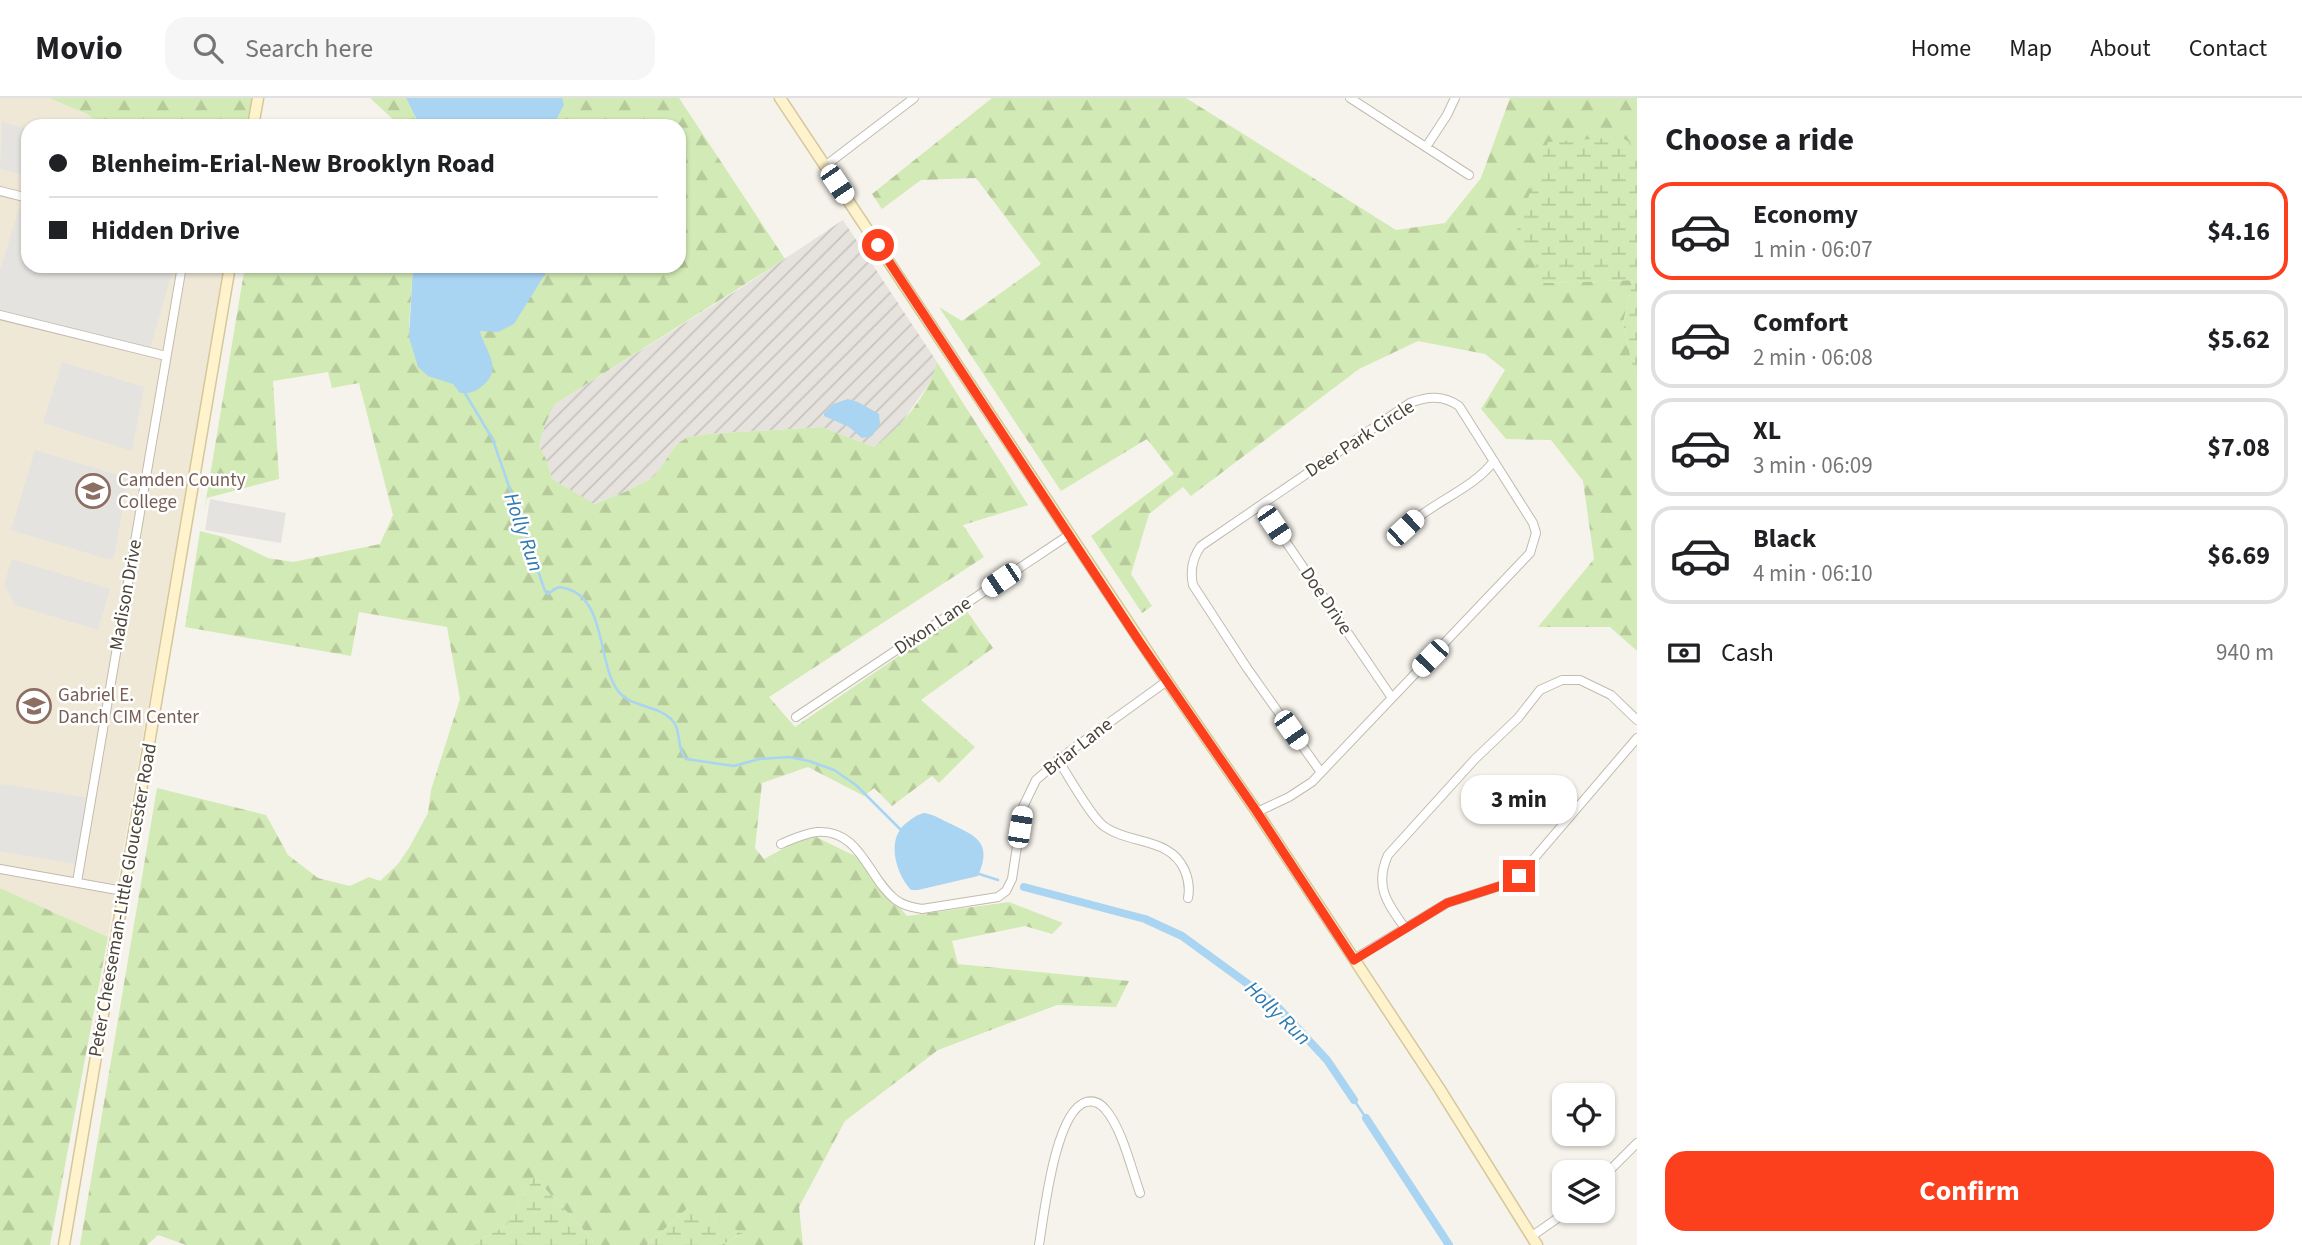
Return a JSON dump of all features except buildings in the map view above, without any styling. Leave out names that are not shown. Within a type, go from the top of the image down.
[{"type":"main road","points":[[254,119],[258,98]]},
{"type":"main road","points":[[780,98],[1069,535],[1257,812],[1439,1088],[1535,1240]]},
{"type":"main road","name":"Peter Cheeseman-Little Gloucester Road","points":[[64,1245],[229,273]]},
{"type":"street","points":[[1350,98],[1469,175]]},
{"type":"street","points":[[1426,147],[1455,98]]},
{"type":"street","points":[[825,166],[912,99]]},
{"type":"street","points":[[0,191],[21,196]]},
{"type":"street","name":"Madison Drive","points":[[77,882],[181,273]]},
{"type":"street","points":[[0,314],[166,356]]},
{"type":"street","name":"Deer Park Circle","points":[[1257,812],[1289,797],[1312,782],[1530,554],[1536,533],[1533,523],[1460,406],[1446,399],[1423,398],[1410,403],[1200,546],[1193,559],[1193,586],[1320,771]]},
{"type":"street","points":[[1405,528],[1420,514],[1479,478],[1494,461]]},
{"type":"street","name":"Doe Drive","points":[[1261,505],[1392,698]]},
{"type":"street","name":"Dixon Lane","points":[[796,717],[1069,535]]},
{"type":"street","points":[[1405,928],[1392,911],[1383,891],[1382,870],[1388,855],[1475,759],[1518,718],[1540,690],[1562,680],[1580,680],[1611,695],[1637,720]]},
{"type":"street","name":"Briar Lane","points":[[781,844],[812,833],[836,835],[862,854],[889,894],[909,907],[922,909],[998,897],[1006,891],[1013,875],[1023,807],[1036,780],[1058,760],[1167,681]]},
{"type":"street","points":[[1354,960],[1447,903],[1506,884],[1519,876],[1637,738]]},
{"type":"street","points":[[1058,760],[1085,803],[1105,827],[1159,846],[1177,858],[1189,881],[1188,898]]},
{"type":"street","points":[[0,869],[123,891]]},
{"type":"street","points":[[1039,1245],[1055,1153],[1073,1112],[1083,1103],[1097,1102],[1104,1106],[1117,1130],[1140,1193]]},
{"type":"street","points":[[1615,1165],[1637,1143]]},
{"type":"street","points":[[1535,1240],[1554,1223]]},
{"type":"shaded area","name":"Camden County College","points":[[0,98],[49,98],[94,119],[21,119],[21,273],[224,273],[108,937],[0,888]]},
{"type":"shaded area","points":[[2,122],[21,127],[21,174],[0,169]]},
{"type":"shaded area","points":[[19,209],[21,273],[172,273],[149,352],[0,315],[0,270]]},
{"type":"shaded area","points":[[843,220],[937,362],[933,378],[890,436],[874,447],[822,427],[689,437],[677,444],[654,477],[593,504],[552,479],[539,446],[545,424],[555,404],[744,286]]},
{"type":"shaded area","points":[[62,362],[144,387],[132,451],[43,423]]},
{"type":"shaded area","points":[[35,450],[128,478],[114,557],[107,559],[11,530]]},
{"type":"shaded area","points":[[210,499],[286,513],[281,543],[205,530]]},
{"type":"shaded area","points":[[12,559],[110,589],[98,630],[15,605],[4,584]]},
{"type":"shaded area","points":[[0,784],[91,798],[80,865],[0,851]]},
{"type":"green space","points":[[49,98],[252,98],[249,119],[94,119]]},
{"type":"green space","points":[[370,98],[406,98],[416,119],[392,119]]},
{"type":"green space","points":[[548,98],[679,98],[785,259],[555,404],[545,424],[539,446],[552,479],[594,504],[654,477],[677,444],[688,437],[708,434],[822,427],[874,447],[913,409],[928,386],[937,362],[1028,505],[963,525],[984,557],[769,697],[795,727],[966,610],[993,648],[921,700],[975,747],[939,783],[932,776],[892,806],[874,788],[864,796],[808,767],[762,783],[755,848],[764,859],[810,834],[855,856],[907,916],[1009,902],[1063,923],[1052,934],[1025,926],[952,941],[958,964],[1129,981],[1116,1007],[1057,1005],[938,1050],[845,1121],[799,1207],[803,1245],[721,1245],[742,1234],[689,1207],[647,1245],[594,1245],[592,1239],[534,1177],[507,1225],[471,1245],[186,1245],[158,1235],[147,1245],[80,1245],[157,788],[266,815],[288,855],[318,878],[350,886],[369,877],[380,881],[398,864],[428,813],[431,790],[460,699],[447,627],[359,612],[351,656],[185,627],[200,531],[224,537],[268,558],[293,562],[380,544],[393,515],[359,383],[332,388],[328,372],[273,381],[279,479],[207,498],[204,512],[244,273],[413,273],[409,327],[492,374],[480,331],[539,273],[686,273],[686,119],[557,119],[564,105]]},
{"type":"green space","points":[[992,98],[1186,98],[1396,230],[1445,223],[1481,178],[1510,98],[1637,98],[1637,148],[1621,137],[1545,283],[1633,280],[1623,323],[1637,377],[1637,651],[1610,627],[1538,627],[1594,559],[1583,481],[1551,440],[1506,439],[1481,409],[1505,370],[1485,354],[1418,341],[1359,369],[1191,496],[1183,487],[1149,514],[1131,574],[1152,606],[1142,613],[1091,536],[1174,474],[1147,439],[1061,491],[939,307],[962,321],[1041,264],[976,178],[921,180],[882,209],[872,194]]},
{"type":"green space","points":[[1621,137],[1637,148],[1637,377],[1623,323],[1633,280],[1544,283],[1517,229],[1548,142]]},
{"type":"green space","points":[[0,888],[108,937],[50,1245],[0,1245]]},
{"type":"green space","points":[[534,1177],[592,1239],[594,1245],[471,1245],[507,1225]]},
{"type":"green space","points":[[689,1207],[743,1233],[721,1245],[647,1245]]},
{"type":"water","points":[[406,98],[562,98],[564,105],[557,119],[416,119]]},
{"type":"water","points":[[413,273],[546,273],[514,324],[498,332],[480,331],[493,367],[488,380],[476,390],[460,393],[453,384],[428,376],[418,367],[409,337]]},
{"type":"water","points":[[848,399],[879,414],[880,424],[872,436],[862,438],[849,427],[824,416],[833,404]]},
{"type":"water","points":[[925,813],[960,829],[980,842],[983,856],[978,876],[911,890],[901,875],[895,857],[896,839],[905,824]]},
{"type":"waterway","name":"Holly Run","points":[[465,393],[493,440],[545,591],[548,594],[562,587],[580,596],[589,605],[610,676],[621,694],[671,719],[677,728],[681,750],[686,759],[734,766],[759,759],[789,757],[809,761],[834,770],[856,785],[901,830]]},
{"type":"waterway","name":"Holly Run","points":[[976,873],[998,880]]},
{"type":"waterway","name":"Holly Run","points":[[1024,887],[1145,919],[1182,936],[1274,1003],[1327,1060],[1354,1100]]},
{"type":"waterway","name":"Holly Run","points":[[1354,1100],[1366,1118]]},
{"type":"waterway","name":"Holly Run","points":[[1366,1118],[1449,1245]]},
{"type":"place","name":"Camden County College","points":[[93,491]]},
{"type":"place","name":"Gabriel E. Danch CIM Center","points":[[34,706]]},
{"type":"route","points":[[878,245],[1139,641],[1257,812],[1354,960],[1447,903],[1506,884],[1519,876]]}]
